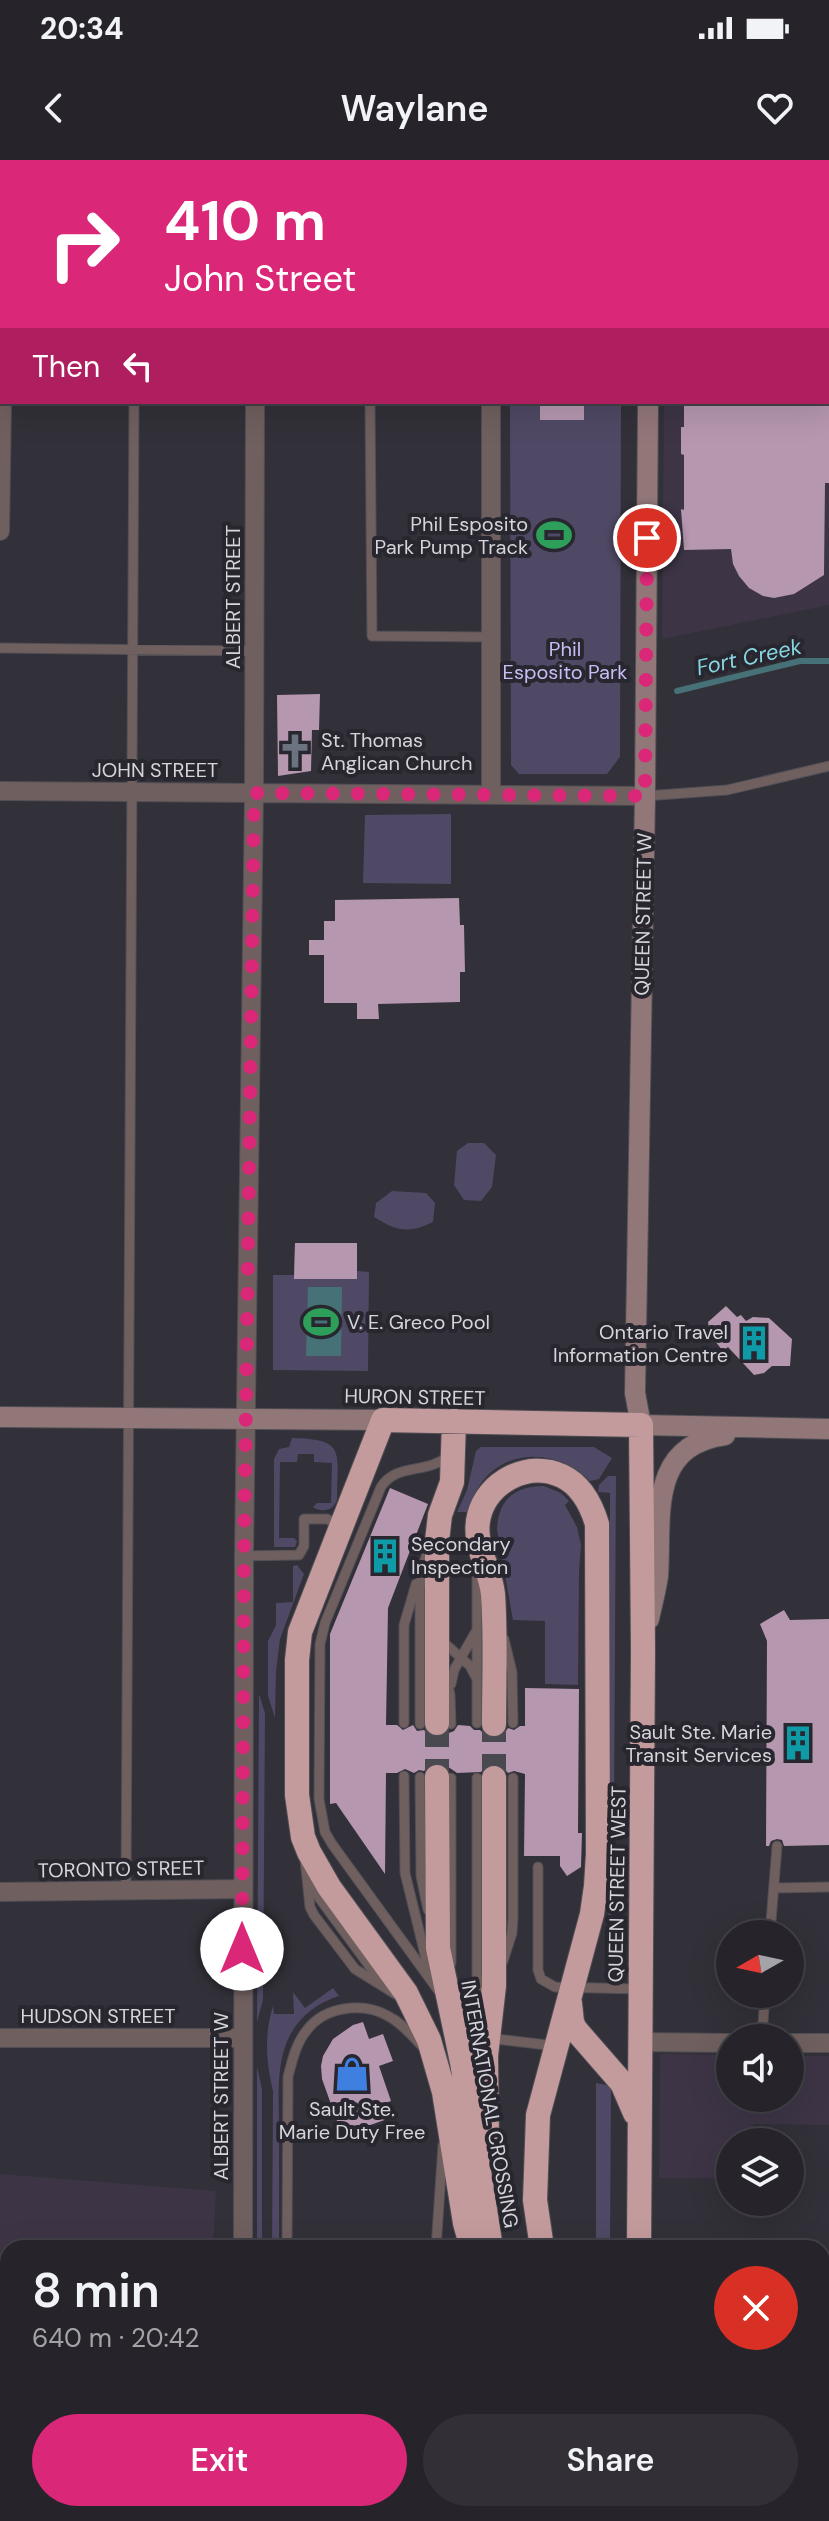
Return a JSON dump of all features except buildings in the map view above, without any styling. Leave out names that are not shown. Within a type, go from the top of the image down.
[{"type":"highway","name":"HURON STREET","points":[[383,1420],[641,1425]]},
{"type":"highway","points":[[383,1420],[364,1500],[342,1526],[305,1618],[298,1645],[297,1795],[303,1837],[324,1879],[393,1972],[429,2040],[446,2103],[470,2240]]},
{"type":"highway","points":[[440,1719],[437,1541],[440,1515],[452,1482],[454,1421]]},
{"type":"highway","name":"QUEEN STREET WEST","points":[[639,2240],[643,1650],[641,1425]]},
{"type":"highway","points":[[495,1723],[492,1590],[477,1531],[483,1504],[490,1492],[510,1477],[538,1471],[552,1472],[573,1484],[589,1503],[597,1524],[598,1854],[592,1914],[541,2097],[536,2134],[535,2200],[541,2240]]},
{"type":"highway","name":"INTERNATIONAL CROSSING","points":[[436,1777],[437,1975],[450,2010],[462,2062],[489,2238]]},
{"type":"highway","points":[[489,2238],[487,2047],[494,1986],[494,1778]]},
{"type":"highway","points":[[571,1988],[570,2013],[575,2029],[622,2083],[633,2104],[639,2131]]},
{"type":"main road","name":"QUEEN STREET W","points":[[641,1425],[635,1378],[648,404]]},
{"type":"main road","name":"HURON STREET","points":[[0,1417],[383,1420]]},
{"type":"main road","name":"HURON STREET","points":[[641,1425],[829,1429]]},
{"type":"main road","points":[[643,1650],[658,1578],[659,1505],[668,1472],[680,1457],[700,1441],[773,1428]]},
{"type":"street","points":[[0,531],[2,404]]},
{"type":"street","name":"ALBERT STREET","points":[[254,793],[255,404]]},
{"type":"street","points":[[491,404],[491,793]]},
{"type":"street","name":"JOHN STREET","points":[[0,791],[645,796]]},
{"type":"street","name":"ALBERT STREET W","points":[[243,2240],[244,1556],[254,793]]},
{"type":"street","name":"TORONTO STREET","points":[[0,1892],[242,1889]]},
{"type":"street","name":"HUDSON STREET","points":[[0,2038],[243,2038]]},
{"type":"street","points":[[639,2042],[716,2043]]},
{"type":"street","points":[[804,2043],[829,2043]]},
{"type":"lane","points":[[126,1890],[134,404]]},
{"type":"lane","points":[[370,404],[372,636],[491,637]]},
{"type":"lane","points":[[0,648],[255,651]]},
{"type":"lane","points":[[645,796],[727,790],[829,766]]},
{"type":"lane","points":[[437,1975],[325,1832],[321,1817],[319,1745],[322,1634],[364,1500],[387,1478],[402,1470],[440,1463],[454,1446]]},
{"type":"lane","points":[[404,1723],[404,1625],[440,1515]]},
{"type":"lane","points":[[244,1556],[299,1555],[303,1549],[304,1519],[327,1519],[342,1526]]},
{"type":"lane","points":[[477,1531],[478,1684]]},
{"type":"lane","points":[[424,1561],[420,1588],[440,1719]]},
{"type":"lane","points":[[440,1719],[452,1675],[473,1640],[477,1627]]},
{"type":"lane","points":[[437,1632],[440,1639],[474,1670],[495,1723]]},
{"type":"lane","points":[[404,1776],[405,1873],[423,1955],[437,1975]]},
{"type":"lane","points":[[436,1777],[451,1977],[462,2062]]},
{"type":"lane","points":[[494,1778],[477,1974],[487,2047],[555,2046]]},
{"type":"lane","points":[[303,1837],[310,1907],[348,1962],[394,1993],[418,2017]]},
{"type":"lane","points":[[771,1920],[777,1846]]},
{"type":"lane","points":[[538,1867],[538,1970],[541,1979],[548,1984],[571,1988],[639,1989]]},
{"type":"lane","points":[[774,1888],[829,1887]]},
{"type":"lane","points":[[287,2240],[288,2077],[301,2039],[314,2022],[336,2010],[347,2008],[369,2009],[400,2023],[422,2046],[446,2103],[436,2240]]},
{"type":"shaded area","points":[[664,404],[829,404],[829,605],[662,639]]},
{"type":"shaded area","points":[[660,2054],[716,2055],[716,2112],[804,2112],[804,2056],[829,2056],[829,2125],[753,2124],[753,2128],[716,2128],[716,2178],[659,2178]]},
{"type":"shaded area","points":[[0,2174],[216,2191],[213,2240],[0,2240]]},
{"type":"green space","name":"Phil Esposito Park","points":[[510,404],[621,404],[620,757],[607,774],[519,774],[511,765]]},
{"type":"green space","points":[[451,814],[451,884],[363,883],[365,815]]},
{"type":"green space","points":[[468,1143],[484,1143],[496,1155],[492,1187],[481,1201],[464,1200],[454,1185],[457,1151]]},
{"type":"green space","points":[[392,1191],[426,1193],[435,1203],[433,1222],[403,1229],[374,1217],[376,1203]]},
{"type":"green space","name":"V. E. Greco Pool","points":[[295,1243],[357,1243],[357,1271],[369,1272],[368,1371],[273,1370],[273,1275],[294,1275]]},
{"type":"green space","points":[[292,1438],[322,1441],[335,1451],[337,1499],[327,1510],[313,1507],[317,1503],[331,1503],[332,1463],[314,1462],[314,1454],[298,1454],[297,1462],[280,1462],[279,1538],[294,1538],[297,1541],[295,1547],[274,1547],[274,1459],[279,1449],[289,1447]]},
{"type":"green space","points":[[481,1447],[594,1447],[612,1458],[599,1479],[590,1481],[574,1468],[556,1460],[519,1458],[487,1476],[476,1491],[469,1512],[457,1512],[467,1490],[476,1451]]},
{"type":"green space","points":[[608,1476],[616,1476],[614,1813],[609,1813],[610,1493],[598,1492],[599,1485]]},
{"type":"green space","points":[[544,1486],[561,1493],[569,1501],[565,1505],[577,1527],[581,1545],[578,1685],[545,1684],[545,1621],[513,1620],[497,1530],[501,1510],[510,1497],[524,1489]]},
{"type":"green space","points":[[297,1565],[304,1574],[280,1639],[275,1718],[268,1696],[268,1641],[276,1625],[276,1603],[293,1602],[293,1566]]},
{"type":"green space","points":[[259,1694],[265,1713],[263,2000],[257,2022]]},
{"type":"green space","points":[[609,1818],[614,1818],[612,1976],[608,1976]]},
{"type":"green space","points":[[333,1988],[339,1996],[314,2008],[301,2020],[290,2035],[283,2054],[279,2087],[279,2240],[272,2240],[273,2091],[267,2048],[268,2027],[273,2006],[274,2014],[294,2014],[293,1992],[305,2008]]},
{"type":"green space","points":[[257,2067],[262,2089],[262,2240],[257,2240]]},
{"type":"green space","points":[[596,2083],[611,2086],[610,2240],[596,2240]]},
{"type":"water","points":[[308,1287],[342,1287],[341,1356],[306,1356]]},
{"type":"waterway","name":"Fort Creek","points":[[677,691],[800,661],[829,661]]},
{"type":"tunnel","points":[[437,1723],[437,1777]]},
{"type":"tunnel","points":[[494,1724],[494,1778]]},
{"type":"place","name":"Phil Esposito Park Pump Track","points":[[554,535]]},
{"type":"place","name":"St. Thomas Anglican Church","points":[[295,751]]},
{"type":"place","name":"V. E. Greco Pool","points":[[321,1322]]},
{"type":"place","name":"Ontario Travel Information Centre","points":[[754,1343]]},
{"type":"place","name":"Secondary Inspection","points":[[385,1556]]},
{"type":"place","name":"Sault Ste. Marie Transit Services","points":[[798,1743]]},
{"type":"place","name":"Sault Ste. Marie Duty Free","points":[[352,2074]]},
{"type":"route","points":[[242,1949],[254,793],[645,796],[647,538]]}]
